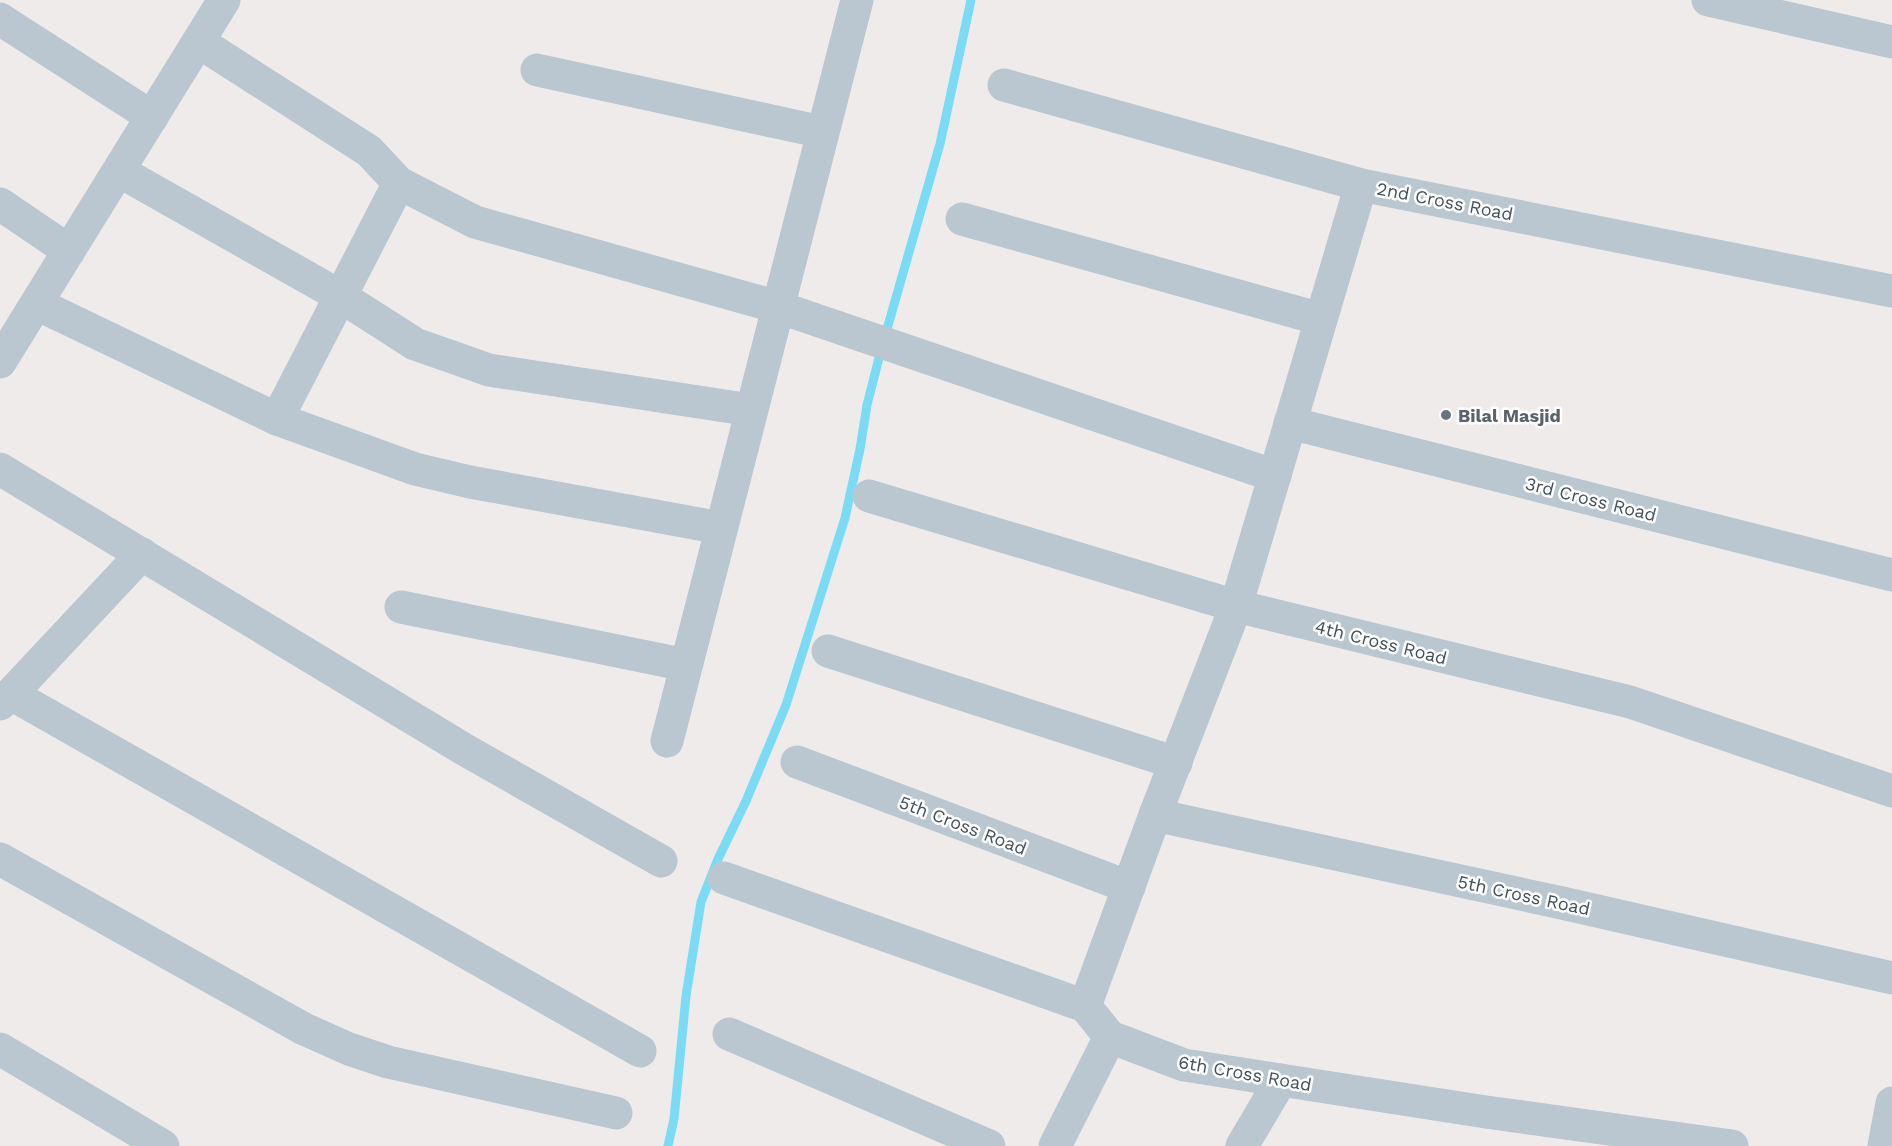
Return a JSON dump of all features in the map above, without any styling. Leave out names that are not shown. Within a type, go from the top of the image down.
[{"type":"street","points":[[0,362],[224,0]]},
{"type":"street","points":[[1708,0],[1833,14],[1892,42]]},
{"type":"street","points":[[667,741],[854,1]]},
{"type":"street","points":[[0,19],[152,117]]},
{"type":"street","points":[[199,42],[369,152],[399,183],[475,222],[778,307],[1275,476]]},
{"type":"street","points":[[537,70],[822,132]]},
{"type":"street","name":"2nd Cross Road","points":[[1004,85],[1361,185],[1892,291]]},
{"type":"street","points":[[119,171],[340,296],[415,344],[489,370],[752,410]]},
{"type":"street","points":[[277,419],[399,183]]},
{"type":"street","points":[[1085,1006],[1155,815],[1236,606],[1361,185]]},
{"type":"street","points":[[0,204],[69,250]]},
{"type":"street","points":[[962,219],[1321,319]]},
{"type":"street","points":[[37,304],[277,419],[415,469],[470,482],[721,528]]},
{"type":"street","name":"3rd Cross Road","points":[[1290,423],[1892,575]]},
{"type":"street","points":[[0,469],[467,751],[661,861]]},
{"type":"street","name":"4th Cross Road","points":[[869,496],[1236,606],[1630,702],[1892,791]]},
{"type":"street","points":[[142,554],[6,699],[640,1051]]},
{"type":"street","points":[[401,608],[686,665]]},
{"type":"street","points":[[828,651],[1176,763]]},
{"type":"street","name":"5th Cross Road","points":[[797,762],[1129,887]]},
{"type":"street","name":"5th Cross Road","points":[[1155,815],[1562,903],[1892,978]]},
{"type":"street","points":[[0,859],[304,1029],[349,1049],[388,1062],[616,1113]]},
{"type":"street","points":[[724,878],[1085,1006],[1110,1037],[1055,1146]]},
{"type":"street","points":[[729,1034],[989,1146]]},
{"type":"street","name":"6th Cross Road","points":[[1110,1037],[1184,1065],[1486,1112],[1732,1146]]},
{"type":"street","points":[[0,1049],[163,1146]]},
{"type":"street","points":[[1242,1146],[1281,1080]]},
{"type":"street","points":[[1884,1146],[1892,1103]]},
{"type":"waterway","points":[[887,329],[940,144],[971,0]]},
{"type":"waterway","points":[[668,1146],[674,1119],[686,996],[701,902],[786,705],[845,518],[867,405],[881,350]]},
{"type":"place","name":"Bilal Masjid","points":[[1446,415]]}]
